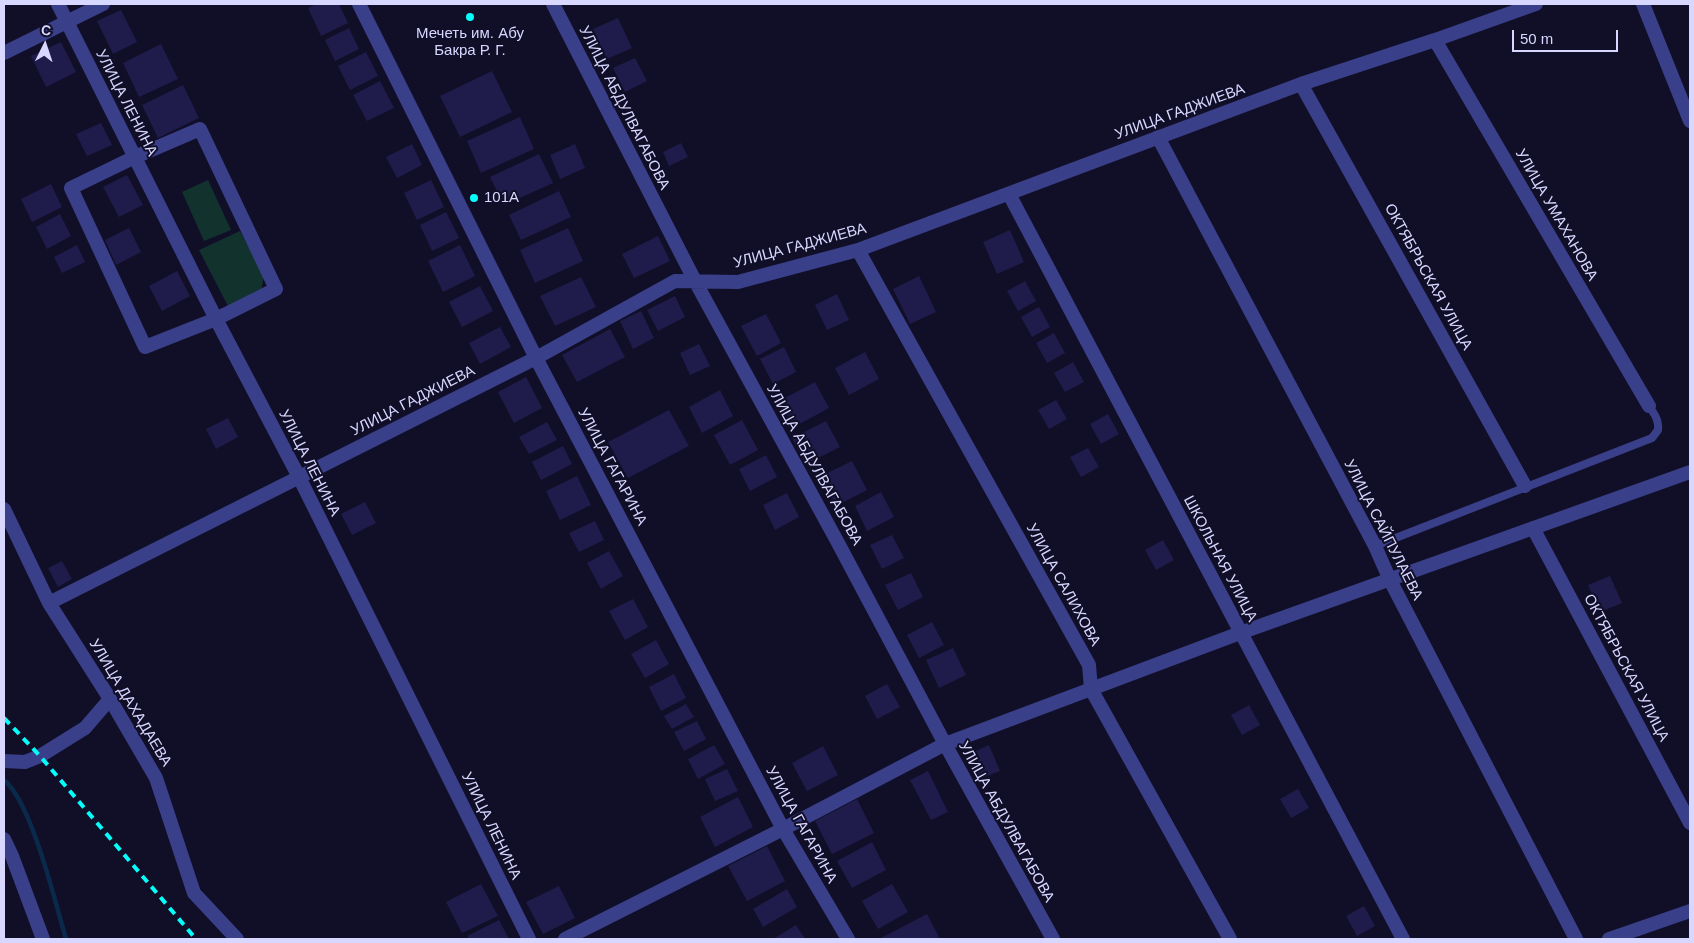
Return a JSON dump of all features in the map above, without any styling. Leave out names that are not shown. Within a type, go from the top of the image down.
[{"type":"street","name":"УЛИЦА ЛЕНИНА","points":[[58,4],[216,319],[299,477],[529,939]]},
{"type":"street","points":[[4,53],[104,4]]},
{"type":"street","name":"УЛИЦА ГАГАРИНА","points":[[359,4],[536,358],[782,829],[848,939]]},
{"type":"street","name":"УЛИЦА АБДУЛВАГАБОВА","points":[[553,4],[695,281],[945,744],[1053,939]]},
{"type":"street","name":"УЛИЦА ГАДЖИЕВА","points":[[49,603],[536,358],[675,281],[738,282],[858,250],[1302,84],[1536,4]]},
{"type":"street","points":[[1643,4],[1690,121]]},
{"type":"street","name":"УЛИЦА УМАХАНОВА","points":[[1435,40],[1649,406]]},
{"type":"street","name":"ОКТЯБРЬСКАЯ УЛИЦА","points":[[1302,84],[1526,486]]},
{"type":"street","points":[[200,129],[276,289],[216,319],[145,347],[70,188],[135,157],[200,129]]},
{"type":"street","name":"УЛИЦА САЙПУЛАЕВА","points":[[1158,137],[1374,546],[1576,939]]},
{"type":"street","name":"ШКОЛЬНАЯ УЛИЦА","points":[[1009,194],[1403,939]]},
{"type":"street","name":"УЛИЦА САЛИХОВА","points":[[858,250],[1089,665],[1091,689],[1230,939]]},
{"type":"street","points":[[565,939],[945,744],[1240,633],[1533,528],[1689,475]]},
{"type":"street","name":"УЛИЦА ДАХАДАЕВА","points":[[4,509],[49,603],[156,778],[194,893],[237,939]]},
{"type":"street","name":"ОКТЯБРЬСКАЯ УЛИЦА","points":[[1533,528],[1690,823]]},
{"type":"street","points":[[4,761],[25,762],[40,756],[86,728],[110,700]]},
{"type":"street","points":[[4,839],[43,939]]},
{"type":"street","points":[[1609,939],[1690,911]]},
{"type":"lane","points":[[1374,546],[1652,438],[1659,425],[1649,406]]},
{"type":"green space","points":[[208,180],[231,230],[204,241],[182,192]]},
{"type":"green space","points":[[240,231],[264,275],[261,292],[229,308],[199,250]]},
{"type":"building","points":[[316,4],[339,4],[348,23],[321,36],[308,8]]},
{"type":"building","points":[[121,10],[137,42],[113,54],[97,21]]},
{"type":"building","points":[[618,18],[632,48],[607,59],[593,29]]},
{"type":"building","points":[[349,28],[359,49],[335,61],[325,40]]},
{"type":"building","points":[[61,42],[76,72],[46,87],[31,56]]},
{"type":"building","points":[[161,44],[178,79],[139,97],[123,63]]},
{"type":"building","points":[[366,52],[378,76],[350,90],[338,66]]},
{"type":"building","points":[[635,58],[647,81],[625,92],[613,68]]},
{"type":"building","points":[[492,71],[512,112],[460,137],[440,96]]},
{"type":"building","points":[[380,81],[394,108],[367,121],[353,95]]},
{"type":"building","points":[[183,85],[199,118],[158,138],[142,105]]},
{"type":"building","points":[[520,117],[534,149],[481,173],[467,141]]},
{"type":"building","points":[[101,123],[112,145],[87,156],[76,134]]},
{"type":"building","points":[[681,143],[688,157],[669,166],[663,152]]},
{"type":"building","points":[[412,144],[422,165],[397,178],[386,157]]},
{"type":"building","points":[[575,144],[585,168],[560,179],[550,155]]},
{"type":"building","points":[[539,154],[553,183],[504,205],[490,177]]},
{"type":"building","points":[[127,175],[143,205],[119,217],[103,187]]},
{"type":"building","points":[[431,180],[444,207],[417,220],[404,193]]},
{"type":"building","points":[[51,184],[62,207],[32,222],[21,199]]},
{"type":"building","points":[[559,191],[571,217],[521,240],[509,215]]},
{"type":"building","points":[[446,212],[459,238],[432,251],[420,225]]},
{"type":"building","points":[[60,214],[71,236],[47,249],[36,227]]},
{"type":"building","points":[[129,228],[141,252],[116,265],[105,240]]},
{"type":"building","points":[[568,228],[583,261],[535,283],[520,250]]},
{"type":"building","points":[[1010,230],[1024,262],[997,274],[983,242]]},
{"type":"building","points":[[658,236],[670,261],[634,278],[622,254]]},
{"type":"building","points":[[77,245],[85,262],[62,273],[54,257]]},
{"type":"building","points":[[460,245],[475,276],[443,292],[428,261]]},
{"type":"building","points":[[177,271],[190,296],[162,311],[149,286]]},
{"type":"building","points":[[919,276],[936,312],[910,324],[893,289]]},
{"type":"building","points":[[581,277],[596,307],[555,326],[540,296]]},
{"type":"building","points":[[1025,281],[1036,301],[1018,311],[1007,291]]},
{"type":"building","points":[[480,286],[493,311],[462,327],[449,302]]},
{"type":"building","points":[[837,294],[849,320],[827,330],[815,305]]},
{"type":"building","points":[[675,296],[685,317],[658,331],[647,310]]},
{"type":"building","points":[[1039,307],[1050,327],[1032,337],[1021,317]]},
{"type":"building","points":[[641,311],[654,338],[633,349],[620,321]]},
{"type":"building","points":[[766,314],[781,343],[757,356],[741,326]]},
{"type":"building","points":[[500,327],[511,347],[480,364],[469,343]]},
{"type":"building","points":[[610,329],[625,357],[577,382],[562,355]]},
{"type":"building","points":[[1054,333],[1065,353],[1047,363],[1036,343]]},
{"type":"building","points":[[699,344],[710,366],[690,375],[680,353]]},
{"type":"building","points":[[784,347],[796,372],[773,384],[760,359]]},
{"type":"building","points":[[865,352],[879,379],[849,395],[835,368]]},
{"type":"building","points":[[1073,362],[1084,382],[1065,392],[1054,373]]},
{"type":"building","points":[[526,377],[542,408],[514,423],[498,392]]},
{"type":"building","points":[[815,382],[829,408],[794,427],[779,401]]},
{"type":"building","points":[[720,390],[733,416],[702,433],[689,407]]},
{"type":"building","points":[[1056,400],[1067,419],[1049,429],[1038,410]]},
{"type":"building","points":[[669,410],[689,446],[628,478],[608,442]]},
{"type":"building","points":[[1108,414],[1119,434],[1101,444],[1090,424]]},
{"type":"building","points":[[228,418],[238,437],[216,449],[206,429]]},
{"type":"building","points":[[742,420],[758,450],[730,465],[714,435]]},
{"type":"building","points":[[826,421],[840,447],[806,464],[792,438]]},
{"type":"building","points":[[547,422],[557,440],[529,454],[519,437]]},
{"type":"building","points":[[563,446],[572,464],[541,480],[532,462]]},
{"type":"building","points":[[1088,448],[1099,467],[1081,477],[1070,457]]},
{"type":"building","points":[[766,455],[777,477],[750,491],[739,469]]},
{"type":"building","points":[[852,461],[867,490],[836,506],[821,476]]},
{"type":"building","points":[[577,476],[591,505],[560,520],[546,491]]},
{"type":"building","points":[[881,492],[894,517],[867,531],[855,506]]},
{"type":"building","points":[[787,493],[799,517],[775,530],[763,505]]},
{"type":"building","points":[[365,502],[376,523],[352,535],[341,514]]},
{"type":"building","points":[[595,521],[604,540],[579,552],[569,533]]},
{"type":"building","points":[[892,535],[904,558],[882,569],[870,545]]},
{"type":"building","points":[[1163,540],[1174,560],[1156,570],[1145,550]]},
{"type":"building","points":[[609,551],[623,576],[601,589],[587,563]]},
{"type":"building","points":[[62,561],[72,579],[58,587],[48,568]]},
{"type":"building","points":[[911,573],[923,597],[898,610],[885,585]]},
{"type":"building","points":[[1610,576],[1622,603],[1600,612],[1588,585]]},
{"type":"building","points":[[633,599],[648,627],[625,640],[609,611]]},
{"type":"building","points":[[932,622],[944,645],[919,658],[907,635]]},
{"type":"building","points":[[656,640],[669,664],[645,678],[631,654]]},
{"type":"building","points":[[953,648],[966,675],[939,688],[926,660]]},
{"type":"building","points":[[674,674],[686,698],[661,711],[649,687]]},
{"type":"building","points":[[887,684],[900,707],[877,719],[865,696]]},
{"type":"building","points":[[686,704],[694,717],[672,729],[664,716]]},
{"type":"building","points":[[1249,705],[1260,725],[1242,735],[1231,715]]},
{"type":"building","points":[[697,721],[706,739],[684,751],[674,732]]},
{"type":"building","points":[[714,745],[725,764],[698,779],[688,759]]},
{"type":"building","points":[[989,745],[1000,771],[977,780],[967,755]]},
{"type":"building","points":[[823,746],[838,775],[807,791],[792,763]]},
{"type":"building","points":[[727,769],[738,791],[715,801],[705,779]]},
{"type":"building","points":[[928,771],[948,812],[931,820],[910,780]]},
{"type":"building","points":[[1298,789],[1309,808],[1291,818],[1280,799]]},
{"type":"building","points":[[738,797],[753,827],[715,847],[700,817]]},
{"type":"building","points":[[857,799],[874,833],[832,854],[815,821]]},
{"type":"building","points":[[872,842],[886,870],[852,888],[837,861]]},
{"type":"building","points":[[767,846],[785,881],[747,901],[728,866]]},
{"type":"building","points":[[481,884],[498,916],[462,933],[446,902]]},
{"type":"building","points":[[892,884],[908,912],[878,929],[862,901]]},
{"type":"building","points":[[559,886],[575,918],[543,934],[526,902]]},
{"type":"building","points":[[787,889],[797,907],[763,927],[753,909]]},
{"type":"building","points":[[1364,906],[1375,926],[1357,936],[1346,916]]},
{"type":"building","points":[[927,914],[940,939],[879,939]]},
{"type":"building","points":[[499,920],[509,939],[469,939],[467,936]]},
{"type":"building","points":[[796,925],[805,939],[773,939]]},
{"type":"waterway","points":[[4,780],[24,809],[33,831],[49,878],[66,939]]},
{"type":"railway","points":[[4,718],[40,756],[196,939]]},
{"type":"place","name":"Мечеть им. Абу Бакра Р. Г.","points":[[470,17]]},
{"type":"place","name":"101А","points":[[474,198]]}]
